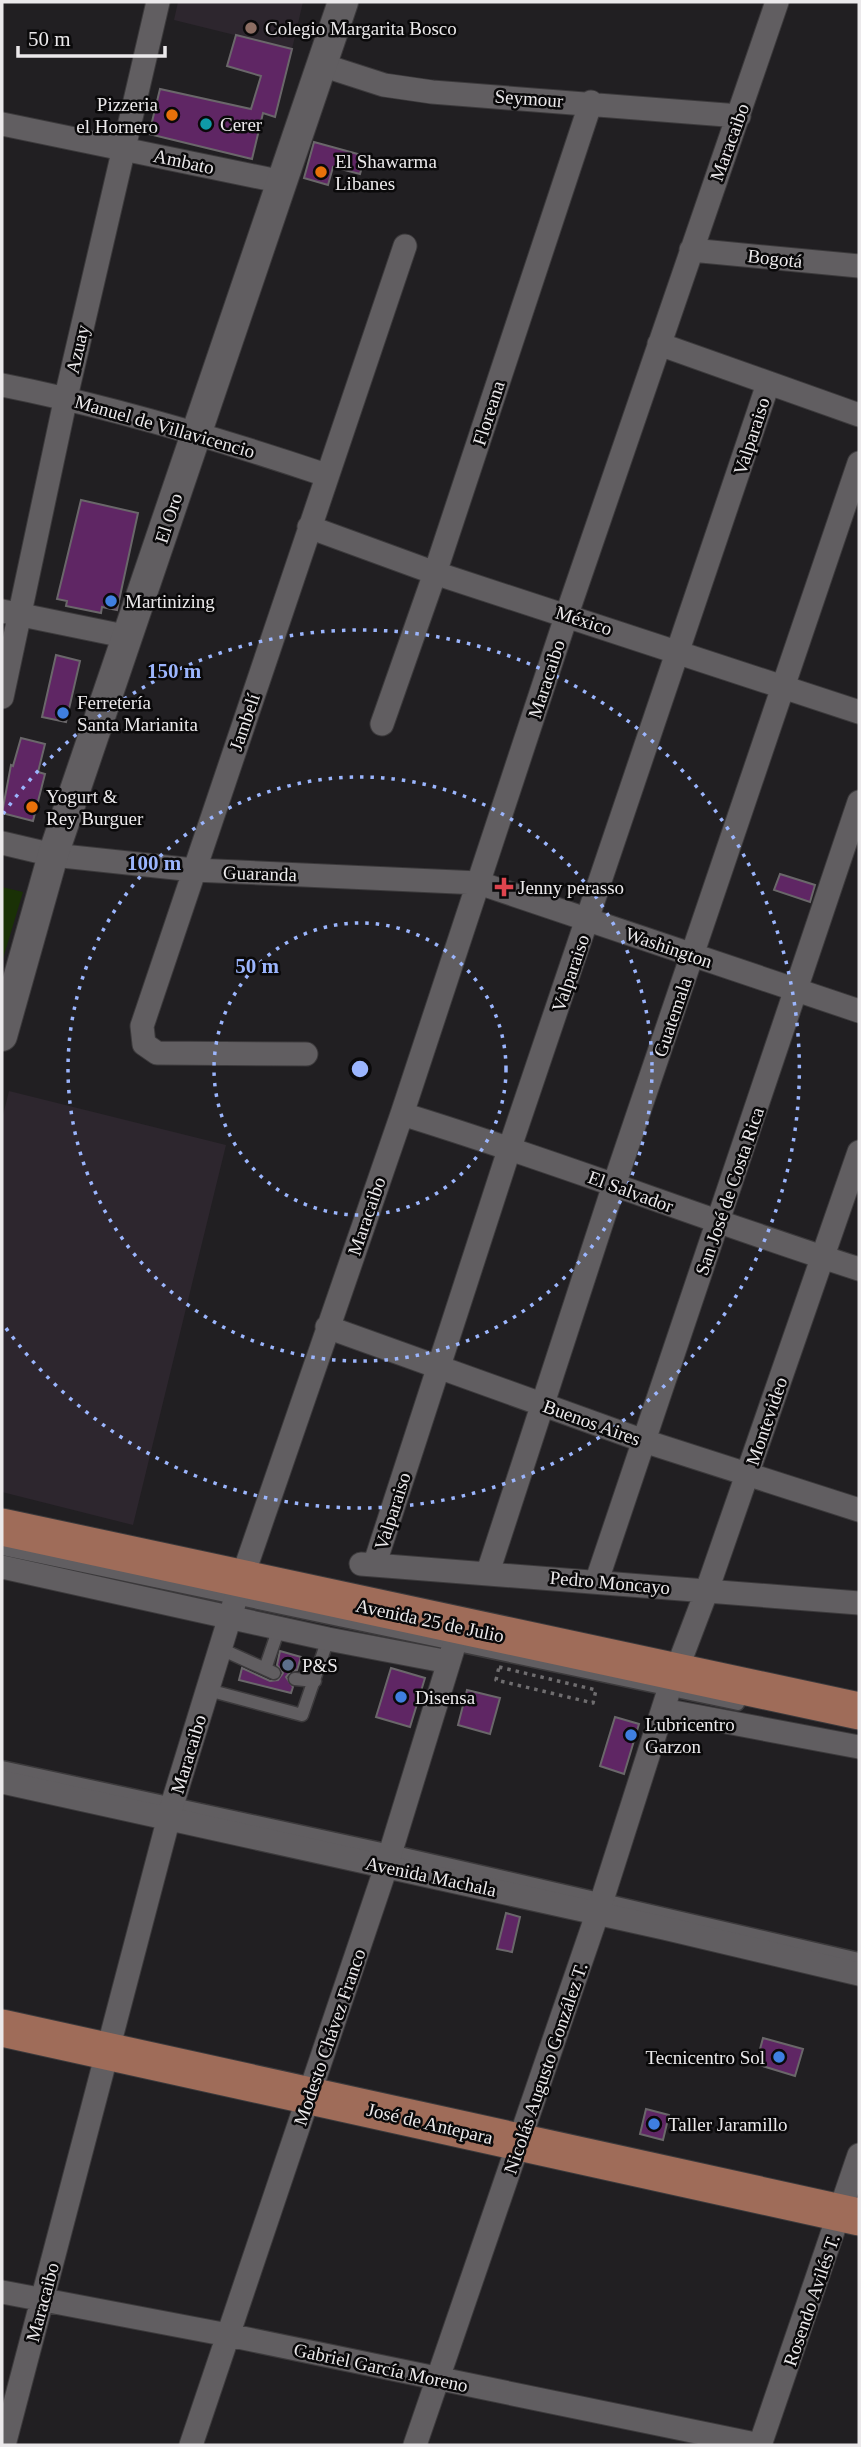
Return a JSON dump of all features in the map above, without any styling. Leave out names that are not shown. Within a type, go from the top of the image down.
[{"type":"main road","name":"Avenida 25 de Julio","points":[[2,1527],[237,1599],[669,1691],[859,1711]]},
{"type":"main road","name":"José de Antepara","points":[[2,2028],[850,2215]]},
{"type":"street","name":"Azuay","points":[[2,697],[11,613],[66,397],[158,2]]},
{"type":"street","name":"El Oro","points":[[2,1036],[53,855],[130,637],[343,2]]},
{"type":"street","name":"Maracaibo","points":[[4,2445],[171,1810],[208,1690],[327,1327],[402,1114],[659,344],[777,2]]},
{"type":"street","name":"Seymour","points":[[322,65],[383,85],[432,92],[591,102],[739,116]]},
{"type":"street","name":"Floreana","points":[[382,724],[435,573],[591,102]]},
{"type":"street","name":"Ambato","points":[[2,124],[283,182]]},
{"type":"street","name":"Jambelí","points":[[306,1055],[157,1054],[144,1044],[142,1026],[405,246]]},
{"type":"street","name":"Bogotá","points":[[691,250],[859,266]]},
{"type":"street","points":[[659,344],[859,415]]},
{"type":"street","name":"Valparaiso","points":[[368,1563],[438,1366],[768,384]]},
{"type":"street","name":"Manuel de Villavicencio","points":[[2,385],[66,397],[197,431],[326,475]]},
{"type":"street","name":"Guatemala","points":[[488,1572],[614,1185],[859,463]]},
{"type":"street","name":"México","points":[[309,527],[435,573],[568,614],[859,712]]},
{"type":"street","points":[[11,613],[130,637]]},
{"type":"street","name":"San José de Costa Rica","points":[[597,1580],[859,802]]},
{"type":"street","name":"Guaranda","points":[[2,842],[53,855],[194,870],[479,883]]},
{"type":"street","name":"Washington","points":[[479,883],[859,1012]]},
{"type":"street","name":"El Salvador","points":[[402,1114],[510,1147],[718,1224],[859,1269]]},
{"type":"street","name":"Montevideo","points":[[669,1691],[707,1590],[859,1152]]},
{"type":"street","name":"Buenos Aires","points":[[327,1327],[644,1441],[858,1505]]},
{"type":"street","name":"Pedro Moncayo","points":[[368,1563],[859,1603]]},
{"type":"street","name":"Avenida 25 de Julio","points":[[2,1567],[237,1599],[279,1628],[328,1639],[454,1644]]},
{"type":"street","name":"Modesto Chávez Franco","points":[[191,2445],[389,1859],[454,1644]]},
{"type":"street","name":"Avenida 25 de Julio","points":[[669,1691],[859,1747]]},
{"type":"street","name":"Nicolás Augusto González T.","points":[[415,2445],[600,1907],[669,1691]]},
{"type":"street","name":"Avenida Machala","points":[[2,1782],[171,1810],[600,1907],[859,1974]]},
{"type":"street","name":"Rosendo Avilés T.","points":[[760,2445],[850,2215],[859,2155]]},
{"type":"street","name":"Gabriel García Moreno","points":[[2,2292],[228,2335],[760,2445]]},
{"type":"lane","name":"Avenida 25 de Julio","points":[[2,1549],[237,1599]]},
{"type":"lane","points":[[221,1649],[270,1671],[279,1628]]},
{"type":"lane","points":[[208,1690],[302,1715],[328,1639]]},
{"type":"lane","points":[[295,1679],[315,1681]]},
{"type":"lane","name":"Avenida 25 de Julio","points":[[669,1691],[747,1706]]},
{"type":"lane","name":"Avenida Machala","points":[[2,1768],[171,1810]]},
{"type":"lane","name":"Avenida Machala","points":[[600,1907],[859,1959]]},
{"type":"path","points":[[499,1667],[596,1690],[593,1703],[496,1680],[499,1667]]},
{"type":"shaded area","name":"Colegio Margarita Bosco","points":[[178,2],[303,2],[292,49],[174,20]]},
{"type":"shaded area","points":[[9,1091],[226,1145],[133,1525],[2,1492],[2,1119]]},
{"type":"green space","points":[[2,887],[23,892],[2,962]]},
{"type":"building","name":"Cerer","points":[[236,35],[292,49],[275,117],[263,113],[252,159],[149,134],[160,89],[251,109],[261,76],[227,66]]},
{"type":"building","points":[[314,142],[365,156],[360,174],[333,167],[328,185],[304,178]]},
{"type":"building","points":[[81,500],[138,513],[117,610],[102,607],[101,613],[66,606],[67,601],[57,599]]},
{"type":"building","points":[[56,655],[80,661],[66,722],[42,717]]},
{"type":"building","points":[[21,738],[45,744],[38,772],[45,774],[33,821],[2,813],[11,765],[13,766]]},
{"type":"building","points":[[780,874],[815,885],[810,902],[774,890]]},
{"type":"building","name":"P&S","points":[[280,1651],[301,1657],[297,1670],[291,1671],[286,1677],[293,1687],[291,1693],[239,1680],[242,1668],[270,1681],[278,1680],[283,1673],[277,1665]]},
{"type":"building","name":"Disensa","points":[[391,1668],[425,1678],[410,1727],[376,1717]]},
{"type":"building","points":[[467,1690],[500,1698],[490,1734],[458,1725]]},
{"type":"building","points":[[615,1717],[639,1724],[624,1774],[600,1766]]},
{"type":"building","points":[[506,1913],[520,1917],[512,1952],[497,1949]]},
{"type":"building","name":"Tecnicentro Sol","points":[[763,2038],[803,2049],[795,2076],[756,2064]]},
{"type":"building","name":"Taller Jaramillo","points":[[646,2109],[669,2115],[663,2140],[640,2134]]},
{"type":"place","name":"Colegio Margarita Bosco","points":[[251,28]]},
{"type":"place","name":"Pizzeria el Hornero","points":[[172,115]]},
{"type":"place","name":"Cerer","points":[[206,124]]},
{"type":"place","name":"El Shawarma Libanes","points":[[321,172]]},
{"type":"place","name":"Martinizing","points":[[111,601]]},
{"type":"place","name":"Ferretería Santa Marianita","points":[[63,713]]},
{"type":"place","name":"Yogurt & Rey Burguer","points":[[32,807]]},
{"type":"place","name":"Jenny perasso","points":[[504,887]]},
{"type":"place","name":"P&S","points":[[288,1665]]},
{"type":"place","name":"Disensa","points":[[401,1697]]},
{"type":"place","name":"Lubricentro Garzon","points":[[631,1735]]},
{"type":"place","name":"Tecnicentro Sol","points":[[779,2057]]},
{"type":"place","name":"Taller Jaramillo","points":[[654,2124]]}]
